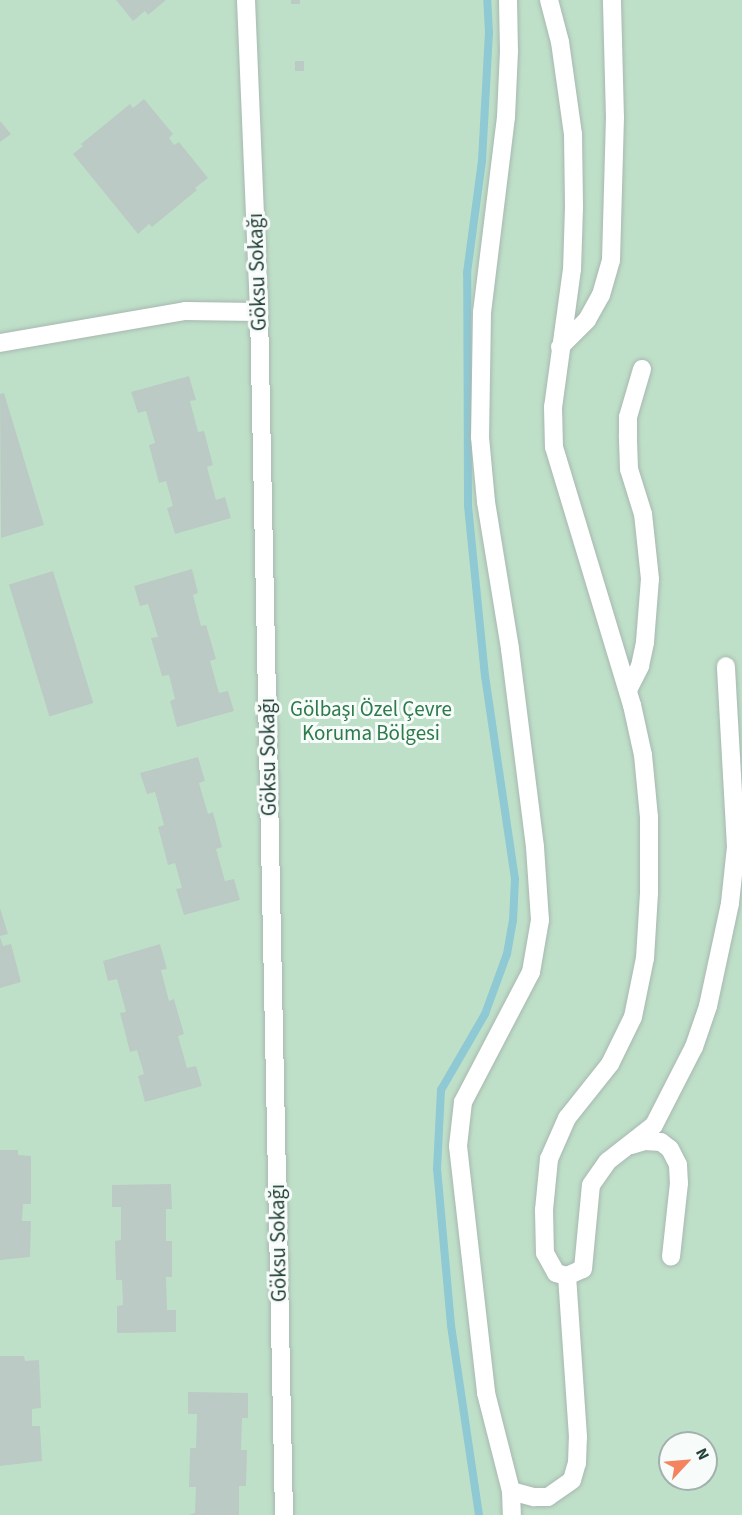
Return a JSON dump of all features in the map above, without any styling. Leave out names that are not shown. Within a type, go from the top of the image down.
[{"type":"street","name":"Göksu Sokağı","points":[[246,0],[259,312],[284,1515]]},
{"type":"street","points":[[508,0],[509,51],[506,117],[482,312],[480,437],[486,502],[510,649],[535,847],[540,920],[531,972],[463,1102],[458,1146],[486,1393],[511,1491],[512,1515]]},
{"type":"street","points":[[549,0],[560,42],[573,134],[572,269],[553,407],[554,447],[628,690],[643,754],[649,817],[649,893],[645,958],[633,1017],[610,1064],[567,1118],[549,1159],[544,1210],[545,1253],[556,1273],[567,1276],[576,1275],[583,1269],[591,1185],[608,1161],[654,1125],[678,1084],[698,1037],[720,956],[736,847],[726,666]]},
{"type":"street","points":[[560,347],[587,320],[602,296],[611,260],[615,118],[612,0]]},
{"type":"street","points":[[0,343],[185,311],[259,312]]},
{"type":"street","points":[[628,690],[640,666],[645,642],[650,579],[643,514],[629,469],[628,417],[642,369]]},
{"type":"street","points":[[631,1145],[645,1141],[661,1142],[670,1149],[678,1165],[679,1183],[671,1257]]},
{"type":"street","points":[[511,1491],[534,1497],[548,1497],[572,1480],[577,1463],[578,1437],[567,1276]]},
{"type":"green space","name":"Gölbaşı Özel Çevre Koruma Bölgesi","points":[[0,0],[742,0],[742,1515],[0,1515]]},
{"type":"building","points":[[116,0],[166,0],[148,15],[145,11],[133,21]]},
{"type":"building","points":[[291,0],[300,0],[300,4],[291,4]]},
{"type":"building","points":[[295,61],[304,61],[304,71],[295,71]]},
{"type":"building","points":[[144,99],[173,134],[169,138],[174,145],[179,142],[208,178],[152,227],[149,224],[138,234],[73,154],[83,146],[81,144],[130,104],[133,108]]},
{"type":"building","points":[[0,121],[11,134],[0,142]]},
{"type":"building","points":[[189,376],[196,400],[190,401],[198,432],[204,431],[213,465],[207,467],[216,500],[225,497],[231,518],[175,534],[167,508],[173,506],[166,481],[159,483],[149,445],[155,443],[146,411],[138,413],[131,392]]},
{"type":"building","points":[[4,393],[44,525],[1,538],[0,394]]},
{"type":"building","points":[[192,569],[198,593],[193,595],[201,626],[206,625],[216,659],[210,661],[219,693],[228,691],[234,711],[177,727],[170,701],[175,699],[169,675],[162,676],[151,638],[158,637],[148,604],[140,606],[134,586]]},
{"type":"building","points":[[53,571],[93,703],[49,716],[9,584]]},
{"type":"building","points":[[198,757],[205,781],[199,783],[208,814],[213,812],[222,847],[216,849],[225,881],[234,879],[240,900],[184,915],[176,889],[182,888],[175,863],[168,865],[158,827],[164,825],[155,792],[147,794],[140,773]]},
{"type":"building","points":[[0,908],[8,934],[0,936]]},
{"type":"building","points":[[0,937],[3,946],[11,944],[21,982],[0,988]]},
{"type":"building","points":[[160,944],[167,969],[161,970],[169,1001],[174,999],[184,1034],[178,1036],[187,1068],[196,1066],[202,1086],[145,1102],[138,1076],[144,1074],[137,1050],[130,1052],[120,1013],[126,1012],[117,979],[108,981],[103,961]]},
{"type":"building","points":[[0,1150],[18,1150],[18,1155],[31,1156],[31,1204],[23,1204],[22,1221],[31,1221],[30,1257],[0,1260]]},
{"type":"building","points":[[171,1184],[172,1209],[166,1209],[166,1241],[172,1241],[172,1277],[166,1277],[167,1310],[176,1310],[176,1332],[117,1333],[117,1306],[123,1305],[122,1280],[116,1280],[115,1241],[121,1240],[121,1207],[112,1207],[112,1185]]},
{"type":"building","points":[[0,1356],[24,1356],[25,1361],[39,1360],[41,1408],[32,1409],[32,1426],[40,1426],[42,1461],[0,1466]]},
{"type":"building","points":[[188,1392],[248,1393],[248,1418],[242,1418],[241,1450],[247,1450],[246,1486],[239,1486],[239,1515],[189,1515],[195,1513],[196,1487],[189,1487],[190,1448],[196,1448],[197,1414],[188,1414]]},
{"type":"waterway","points":[[479,1515],[451,1325],[437,1169],[441,1090],[485,1014],[507,954],[513,921],[515,879],[485,676],[468,505],[467,273],[482,161],[489,33],[487,0]]}]
